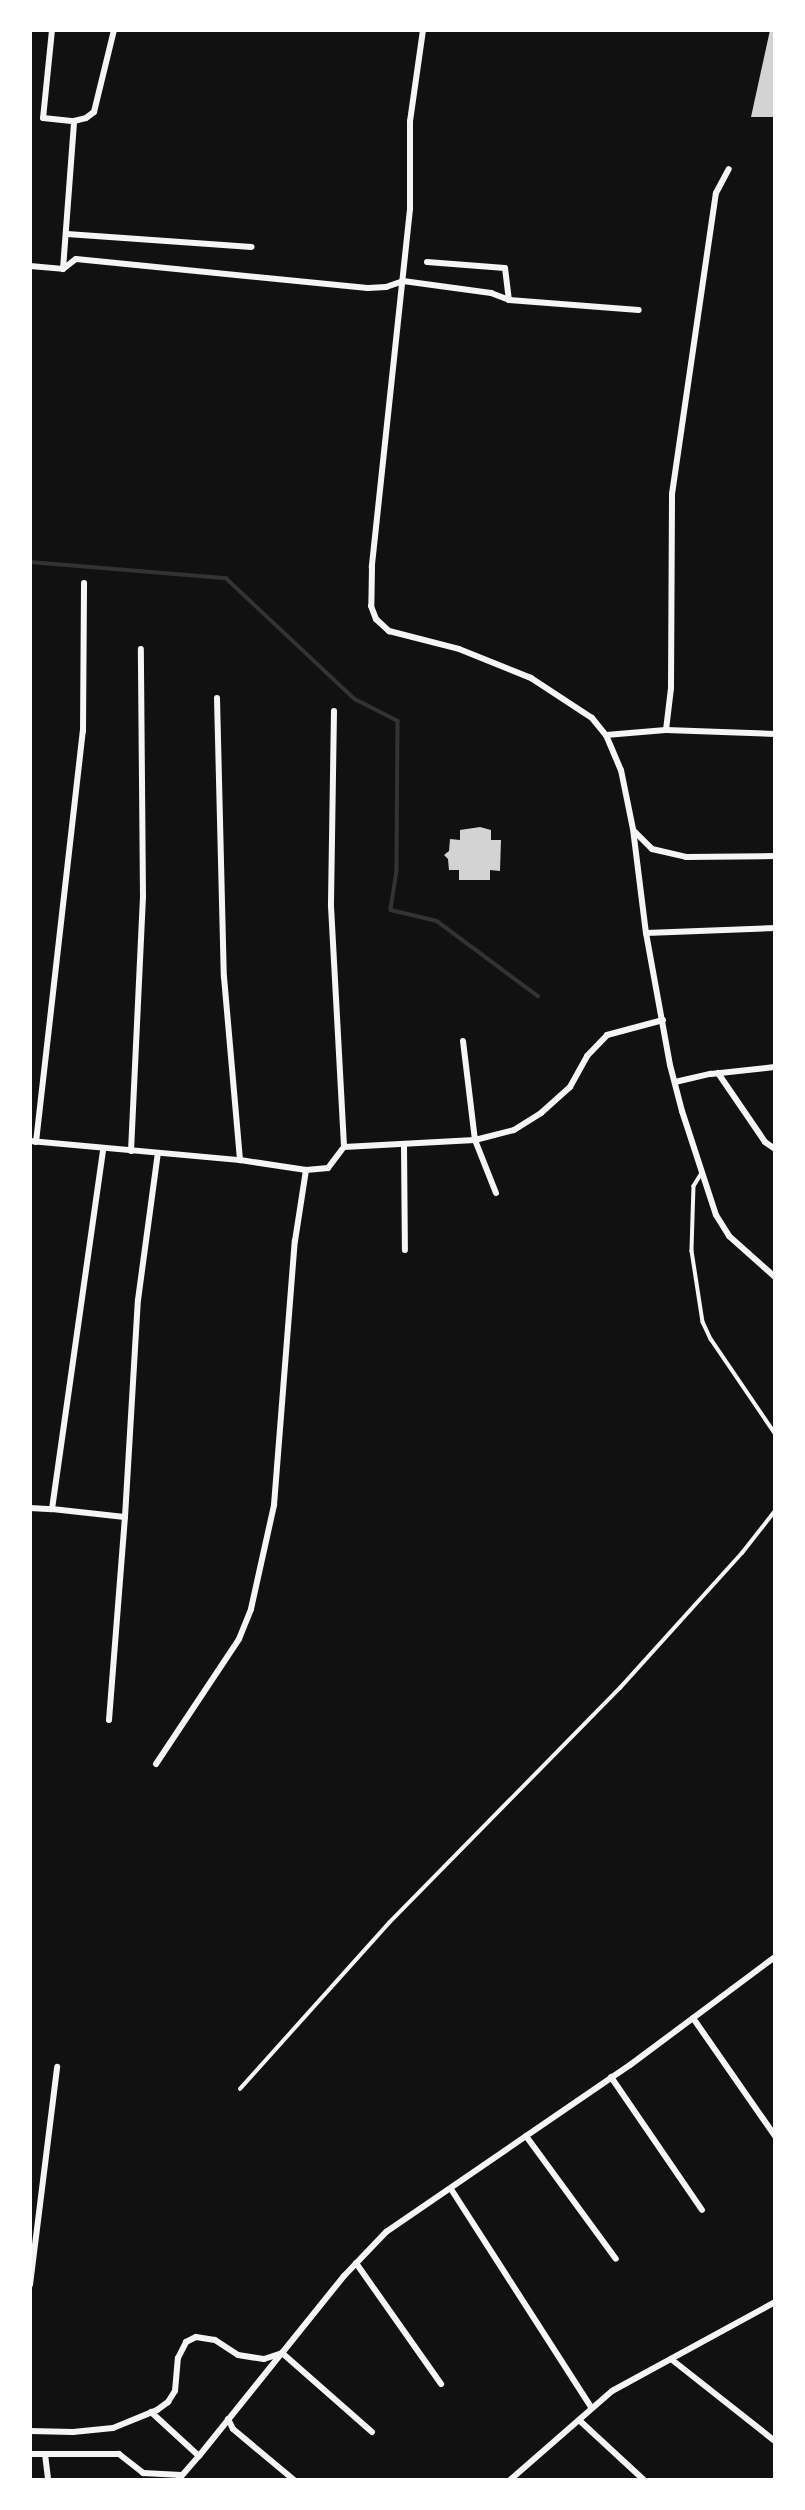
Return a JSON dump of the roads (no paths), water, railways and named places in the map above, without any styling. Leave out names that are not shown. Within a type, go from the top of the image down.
[{"type":"street","points":[[52,30],[43,118],[74,121],[86,118],[94,112],[114,30]]},
{"type":"street","points":[[423,30],[410,121],[410,209],[371,606],[376,619],[389,631],[459,649],[531,678],[592,718],[606,734],[621,770],[633,829],[646,933],[675,1082],[702,1174],[716,1215],[729,1236],[775,1277]]},
{"type":"street","points":[[63,269],[74,121]]},
{"type":"street","points":[[666,730],[671,688],[672,494],[716,193],[729,169]]},
{"type":"street","points":[[67,234],[251,247]]},
{"type":"street","points":[[30,266],[63,269],[76,259],[368,288],[386,287],[404,281],[491,293],[509,300],[639,310]]},
{"type":"street","points":[[427,262],[505,268],[509,300]]},
{"type":"street","points":[[84,583],[83,731],[33,1141],[103,1150],[240,1160],[306,1170],[328,1168],[344,1147],[331,906],[334,711]]},
{"type":"street","points":[[131,1151],[143,897],[141,649]]},
{"type":"street","points":[[217,698],[224,977],[240,1160]]},
{"type":"street","points":[[606,734],[666,730],[775,734]]},
{"type":"street","points":[[633,829],[652,849],[686,857],[775,856]]},
{"type":"street","points":[[646,933],[775,928]]},
{"type":"street","points":[[344,1147],[475,1140],[514,1130],[541,1113],[570,1087],[587,1056],[607,1035],[663,1020]]},
{"type":"street","points":[[463,1041],[475,1140],[496,1193]]},
{"type":"street","points":[[675,1082],[718,1073],[775,1067]]},
{"type":"street","points":[[718,1073],[765,1142],[775,1149]]},
{"type":"street","points":[[404,1145],[405,1250]]},
{"type":"street","points":[[52,1509],[103,1150]]},
{"type":"street","points":[[109,1720],[138,1300],[158,1153]]},
{"type":"street","points":[[156,1764],[239,1639],[251,1609],[274,1505],[295,1241],[306,1170]]},
{"type":"street","points":[[30,1509],[125,1517]]},
{"type":"street","points":[[30,2454],[119,2454],[143,2477],[179,2478],[356,2263],[386,2232],[611,2077],[775,1958]]},
{"type":"street","points":[[693,2018],[775,2136]]},
{"type":"street","points":[[30,2285],[57,2067]]},
{"type":"street","points":[[611,2077],[702,2210]]},
{"type":"street","points":[[526,2136],[616,2259]]},
{"type":"street","points":[[450,2189],[592,2407]]},
{"type":"street","points":[[356,2263],[441,2384]]},
{"type":"street","points":[[510,2480],[612,2391],[775,2302]]},
{"type":"street","points":[[30,2431],[73,2432],[113,2428],[151,2412],[168,2402],[175,2390],[178,2358],[186,2343],[195,2337],[215,2340],[238,2355],[264,2359],[282,2353]]},
{"type":"street","points":[[282,2353],[372,2432]]},
{"type":"street","points":[[671,2359],[775,2441]]},
{"type":"street","points":[[151,2412],[199,2456]]},
{"type":"street","points":[[228,2419],[233,2429],[294,2480]]},
{"type":"street","points":[[579,2420],[644,2480]]},
{"type":"street","points":[[45,2454],[48,2480]]},
{"type":"lane","points":[[702,1174],[694,1186],[692,1251],[703,1322],[711,1339],[775,1433]]},
{"type":"lane","points":[[240,2089],[389,1923],[620,1688],[742,1553],[775,1511]]},
{"type":"waterway","points":[[30,562],[226,578],[355,699],[398,721],[397,871],[391,910],[437,921],[538,996]]}]
